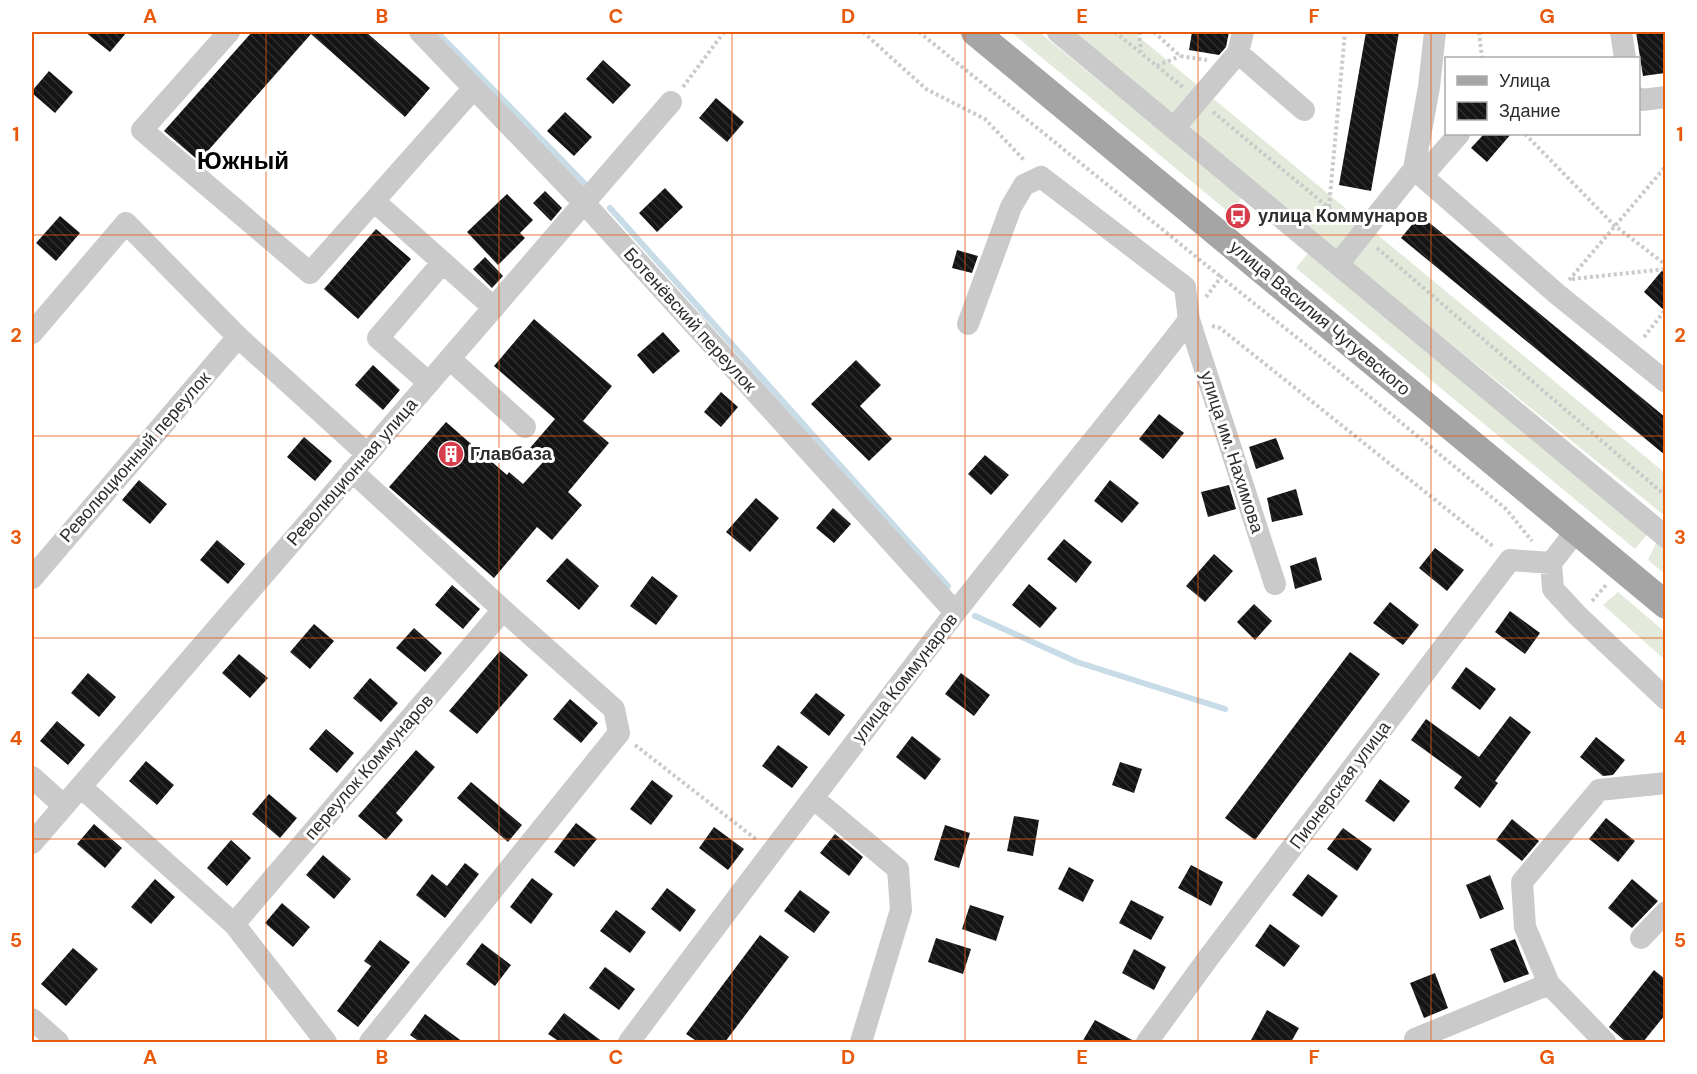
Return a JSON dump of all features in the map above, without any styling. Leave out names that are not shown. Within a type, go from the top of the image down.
[{"type":"main road","name":"улица Василия Чугуевского","points":[[975,32],[1665,605]]},
{"type":"street","points":[[229,32],[142,130],[310,273],[474,88]]},
{"type":"street","name":"Ботенёвский переулок","points":[[420,32],[585,204],[955,612]]},
{"type":"street","points":[[1058,32],[1665,537]]},
{"type":"street","points":[[1418,173],[1435,32]]},
{"type":"street","points":[[1621,32],[1625,57]]},
{"type":"street","points":[[1174,128],[1237,49],[1304,110]]},
{"type":"street","points":[[1640,99],[1665,97]]},
{"type":"street","name":"Революционная улица","points":[[32,843],[671,102]]},
{"type":"street","points":[[1338,264],[1418,173],[1458,135]]},
{"type":"street","points":[[1418,173],[1563,287],[1631,353],[1665,382]]},
{"type":"street","points":[[968,324],[1011,207],[1024,185],[1041,177]]},
{"type":"street","name":"улица им. Нахимова","points":[[1041,177],[1185,287],[1189,320],[1275,584]]},
{"type":"street","points":[[374,201],[494,308]]},
{"type":"street","points":[[32,333],[126,223],[503,610],[614,709],[619,733],[370,1042]]},
{"type":"street","points":[[429,383],[378,338],[442,262]]},
{"type":"street","name":"улица Коммунаров","points":[[629,1042],[955,612],[1189,320]]},
{"type":"street","name":"Революционный переулок","points":[[32,578],[238,337]]},
{"type":"street","points":[[450,359],[525,427]]},
{"type":"street","points":[[1576,531],[1551,563],[1553,589],[1665,699]]},
{"type":"street","points":[[1510,561],[1551,563]]},
{"type":"street","name":"Пионерская улица","points":[[1148,1042],[1209,957],[1510,561]]},
{"type":"street","name":"переулок Коммунаров","points":[[234,924],[503,610]]},
{"type":"street","points":[[32,777],[64,806]]},
{"type":"street","points":[[1605,1042],[1549,984],[1525,927],[1522,882],[1599,790],[1665,783]]},
{"type":"street","points":[[81,787],[234,924],[326,1042]]},
{"type":"street","points":[[813,798],[898,869],[901,910],[861,1042]]},
{"type":"street","points":[[1641,938],[1665,912]]},
{"type":"street","points":[[1415,1038],[1549,984]]},
{"type":"street","points":[[32,1019],[58,1042]]},
{"type":"path","points":[[671,102],[724,32]]},
{"type":"path","points":[[863,32],[926,89],[985,119],[1041,177]]},
{"type":"path","points":[[919,32],[1506,509],[1551,563]]},
{"type":"path","points":[[1115,32],[1329,208],[1665,496]]},
{"type":"path","points":[[1139,32],[1141,53]]},
{"type":"path","points":[[1154,32],[1180,56]]},
{"type":"path","points":[[1329,208],[1345,32]]},
{"type":"path","points":[[1479,32],[1482,57]]},
{"type":"path","points":[[1157,66],[1180,56],[1237,49]]},
{"type":"path","points":[[1527,135],[1614,225],[1665,267]]},
{"type":"path","points":[[1563,287],[1665,166]]},
{"type":"path","points":[[1344,221],[1352,213]]},
{"type":"path","points":[[1563,287],[1665,267]]},
{"type":"path","points":[[1221,277],[1189,320],[1220,328],[1510,561]]},
{"type":"path","points":[[1631,353],[1665,309]]},
{"type":"path","points":[[1590,603],[1596,609]]},
{"type":"path","points":[[619,733],[772,851]]},
{"type":"shaded area","points":[[1011,32],[1039,32],[1242,197],[1231,214]]},
{"type":"shaded area","points":[[1072,32],[1133,32],[1665,473],[1665,516],[1339,254]]},
{"type":"shaded area","points":[[1311,250],[1650,531],[1635,549],[1296,268]]},
{"type":"shaded area","points":[[1657,541],[1665,545],[1665,574],[1648,560]]},
{"type":"shaded area","points":[[1618,592],[1665,632],[1665,660],[1603,605]]},
{"type":"building","points":[[85,32],[127,32],[110,52]]},
{"type":"building","points":[[252,32],[366,32],[430,88],[405,117],[311,34],[199,161],[164,131]]},
{"type":"building","points":[[1192,32],[1229,32],[1226,47],[1219,55],[1189,50]]},
{"type":"building","points":[[1366,32],[1399,32],[1371,191],[1339,185]]},
{"type":"building","points":[[1636,32],[1665,32],[1665,73],[1643,76]]},
{"type":"building","points":[[603,60],[631,85],[613,104],[586,79]]},
{"type":"building","points":[[49,71],[73,92],[55,113],[32,93]]},
{"type":"building","points":[[716,98],[744,122],[727,142],[699,118]]},
{"type":"building","points":[[565,112],[592,137],[574,156],[547,131]]},
{"type":"building","points":[[1483,135],[1510,135],[1487,162],[1471,148]]},
{"type":"building","points":[[665,188],[683,207],[657,232],[639,213]]},
{"type":"building","points":[[545,191],[562,208],[551,221],[533,203]]},
{"type":"building","points":[[507,194],[533,220],[520,233],[525,238],[498,265],[467,232]]},
{"type":"building","points":[[1420,215],[1665,417],[1665,455],[1401,238]]},
{"type":"building","points":[[60,216],[80,233],[56,261],[36,243]]},
{"type":"building","points":[[376,229],[411,259],[358,319],[324,289]]},
{"type":"building","points":[[957,250],[978,256],[972,273],[952,268]]},
{"type":"building","points":[[485,257],[503,276],[492,288],[473,269]]},
{"type":"building","points":[[1665,267],[1665,311],[1644,292]]},
{"type":"building","name":"Главбаза","points":[[534,319],[612,386],[583,421],[609,443],[568,492],[582,505],[552,540],[537,527],[494,578],[389,487],[446,422],[507,475],[509,472],[523,484],[544,461],[530,448],[555,419],[494,366]]},
{"type":"building","points":[[663,332],[680,351],[653,374],[637,355]]},
{"type":"building","points":[[856,360],[881,385],[860,406],[892,439],[869,461],[811,404]]},
{"type":"building","points":[[373,365],[400,390],[383,410],[355,385]]},
{"type":"building","points":[[721,392],[738,407],[721,427],[704,412]]},
{"type":"building","points":[[1159,414],[1184,433],[1163,459],[1139,439]]},
{"type":"building","points":[[304,437],[332,461],[315,481],[287,457]]},
{"type":"building","points":[[1276,438],[1284,459],[1256,469],[1249,447]]},
{"type":"building","points":[[985,455],[1009,475],[991,495],[968,474]]},
{"type":"building","points":[[139,480],[167,504],[150,524],[122,500]]},
{"type":"building","points":[[1110,480],[1139,503],[1122,523],[1094,501]]},
{"type":"building","points":[[1229,485],[1236,509],[1208,517],[1201,492]]},
{"type":"building","points":[[1296,489],[1303,515],[1272,522],[1267,498]]},
{"type":"building","points":[[756,498],[779,518],[750,552],[726,532]]},
{"type":"building","points":[[833,508],[851,524],[834,543],[816,528]]},
{"type":"building","points":[[1064,539],[1092,562],[1076,583],[1047,559]]},
{"type":"building","points":[[217,540],[245,564],[228,584],[200,560]]},
{"type":"building","points":[[1435,548],[1464,570],[1447,591],[1419,568]]},
{"type":"building","points":[[1214,554],[1233,571],[1205,602],[1186,586]]},
{"type":"building","points":[[1316,557],[1322,580],[1295,589],[1290,566]]},
{"type":"building","points":[[567,558],[599,586],[579,610],[546,581]]},
{"type":"building","points":[[652,576],[678,596],[656,625],[630,606]]},
{"type":"building","points":[[1029,584],[1057,608],[1040,628],[1012,605]]},
{"type":"building","points":[[452,585],[480,609],[463,629],[435,605]]},
{"type":"building","points":[[1390,602],[1419,625],[1403,645],[1373,623]]},
{"type":"building","points":[[1254,604],[1272,621],[1255,640],[1237,622]]},
{"type":"building","points":[[1510,611],[1540,633],[1525,654],[1495,632]]},
{"type":"building","points":[[314,624],[334,641],[310,669],[290,652]]},
{"type":"building","points":[[414,628],[442,653],[425,672],[396,648]]},
{"type":"building","points":[[500,651],[528,675],[477,734],[449,711]]},
{"type":"building","points":[[1350,652],[1380,674],[1255,840],[1225,818]]},
{"type":"building","points":[[239,654],[268,678],[250,698],[222,673]]},
{"type":"building","points":[[1466,667],[1496,689],[1480,710],[1451,688]]},
{"type":"building","points":[[88,673],[116,697],[99,717],[71,693]]},
{"type":"building","points":[[961,673],[990,695],[974,716],[945,694]]},
{"type":"building","points":[[370,678],[398,703],[381,722],[353,698]]},
{"type":"building","points":[[816,693],[845,715],[829,736],[800,713]]},
{"type":"building","points":[[570,699],[598,723],[581,743],[553,719]]},
{"type":"building","points":[[1510,716],[1531,732],[1495,781],[1498,783],[1480,808],[1454,788],[1462,777],[1411,740],[1426,719],[1479,757]]},
{"type":"building","points":[[57,721],[85,745],[68,765],[40,741]]},
{"type":"building","points":[[326,729],[354,753],[337,773],[309,749]]},
{"type":"building","points":[[912,736],[941,759],[925,780],[896,757]]},
{"type":"building","points":[[1596,737],[1625,760],[1613,775],[1603,776],[1580,757]]},
{"type":"building","points":[[778,745],[808,767],[792,788],[762,766]]},
{"type":"building","points":[[416,750],[435,767],[396,813],[403,820],[386,840],[358,816]]},
{"type":"building","points":[[146,761],[174,785],[157,805],[129,781]]},
{"type":"building","points":[[1120,762],[1142,769],[1134,793],[1112,785]]},
{"type":"building","points":[[1380,779],[1410,801],[1394,822],[1365,801]]},
{"type":"building","points":[[652,780],[673,796],[651,825],[630,809]]},
{"type":"building","points":[[471,782],[522,825],[508,842],[457,798]]},
{"type":"building","points":[[269,794],[297,818],[280,838],[252,814]]},
{"type":"building","points":[[1014,816],[1039,820],[1033,856],[1007,851]]},
{"type":"building","points":[[1606,818],[1635,841],[1618,862],[1589,839]]},
{"type":"building","points":[[1512,819],[1539,841],[1522,861],[1496,840]]},
{"type":"building","points":[[576,823],[597,839],[574,867],[554,852]]},
{"type":"building","points":[[94,824],[122,848],[105,868],[77,844]]},
{"type":"building","points":[[945,825],[970,833],[959,868],[934,860]]},
{"type":"building","points":[[714,827],[744,849],[728,870],[699,848]]},
{"type":"building","points":[[1343,828],[1372,849],[1357,871],[1327,849]]},
{"type":"building","points":[[835,834],[863,857],[849,876],[820,853]]},
{"type":"building","points":[[231,840],[251,858],[227,886],[207,868]]},
{"type":"building","points":[[323,855],[351,879],[334,899],[306,875]]},
{"type":"building","points":[[465,863],[479,874],[445,918],[416,895],[432,874],[447,886]]},
{"type":"building","points":[[1191,865],[1223,882],[1211,906],[1178,888]]},
{"type":"building","points":[[1069,867],[1094,880],[1083,902],[1058,889]]},
{"type":"building","points":[[1308,874],[1338,896],[1322,917],[1292,895]]},
{"type":"building","points":[[1490,875],[1504,909],[1480,919],[1466,885]]},
{"type":"building","points":[[532,878],[553,894],[531,924],[510,907]]},
{"type":"building","points":[[155,879],[175,897],[151,924],[131,907]]},
{"type":"building","points":[[1632,879],[1658,901],[1632,928],[1608,908]]},
{"type":"building","points":[[667,888],[696,910],[680,932],[651,909]]},
{"type":"building","points":[[800,890],[830,912],[814,933],[784,911]]},
{"type":"building","points":[[1131,900],[1164,917],[1151,940],[1119,923]]},
{"type":"building","points":[[282,903],[310,927],[293,947],[265,923]]},
{"type":"building","points":[[970,905],[1004,916],[996,941],[962,929]]},
{"type":"building","points":[[616,910],[646,932],[630,953],[600,931]]},
{"type":"building","points":[[1270,924],[1300,946],[1284,967],[1255,946]]},
{"type":"building","points":[[760,935],[789,957],[725,1042],[698,1042],[686,1034]]},
{"type":"building","points":[[936,938],[971,949],[963,974],[928,962]]},
{"type":"building","points":[[1515,939],[1529,974],[1504,983],[1490,949]]},
{"type":"building","points":[[380,940],[410,962],[358,1027],[337,1011],[371,966],[364,961]]},
{"type":"building","points":[[482,943],[511,965],[495,986],[466,964]]},
{"type":"building","points":[[73,948],[98,969],[66,1006],[41,984]]},
{"type":"building","points":[[1134,949],[1166,967],[1154,990],[1122,973]]},
{"type":"building","points":[[605,967],[635,989],[619,1010],[589,988]]},
{"type":"building","points":[[1654,970],[1665,979],[1665,1015],[1643,1042],[1626,1042],[1609,1027]]},
{"type":"building","points":[[1435,973],[1448,1008],[1424,1018],[1410,983]]},
{"type":"building","points":[[1267,1010],[1299,1028],[1291,1042],[1250,1042]]},
{"type":"building","points":[[564,1013],[603,1042],[560,1042],[548,1034]]},
{"type":"building","points":[[425,1014],[463,1042],[420,1042],[410,1035]]},
{"type":"building","points":[[1095,1020],[1134,1041],[1134,1042],[1082,1042]]},
{"type":"waterway","points":[[437,32],[589,188]]},
{"type":"waterway","points":[[610,208],[948,586]]},
{"type":"waterway","points":[[975,616],[1077,662],[1225,709]]},
{"type":"place","name":"улица Коммунаров","points":[[1238,216]]},
{"type":"place","name":"Главбаза","points":[[451,454]]},
{"type":"district","name":"Южный","points":[[243,160]]}]
